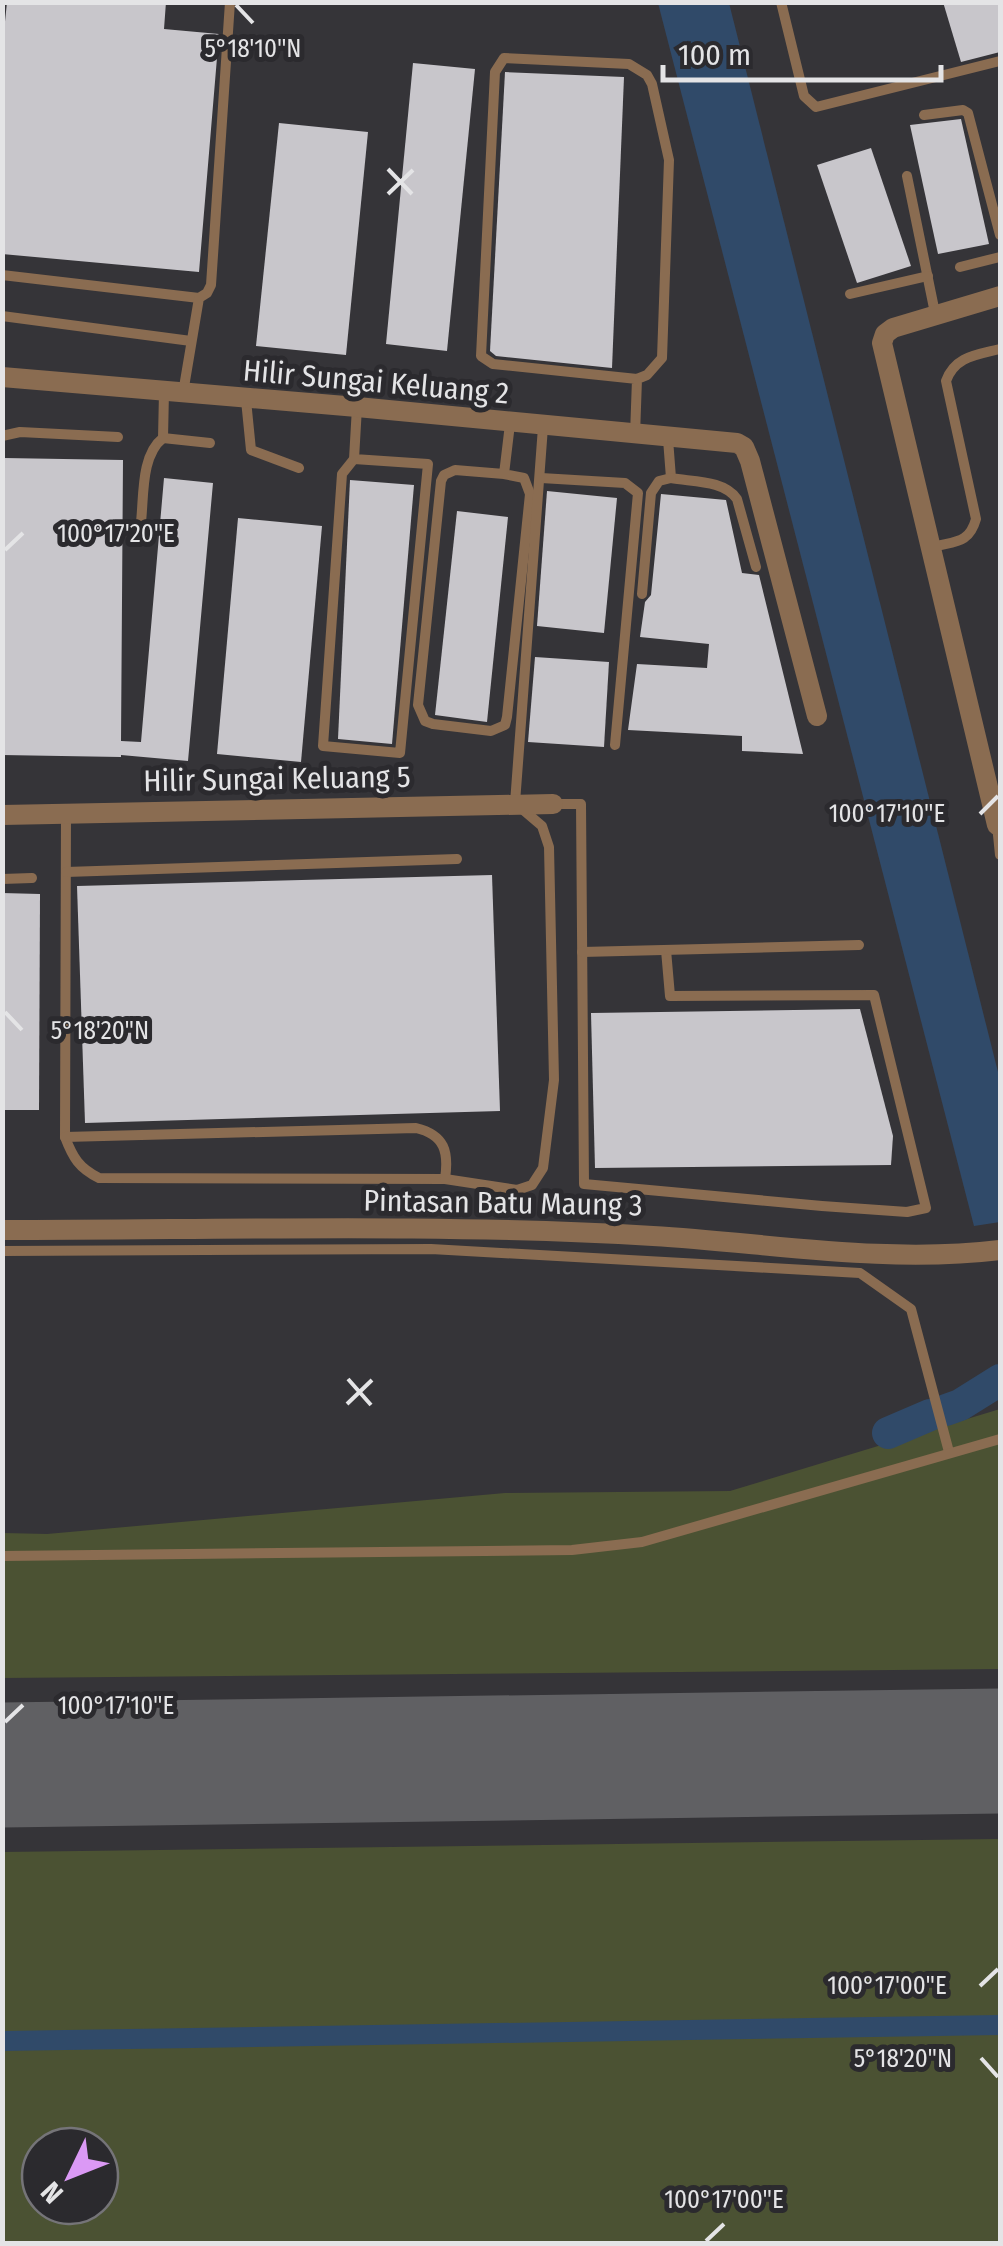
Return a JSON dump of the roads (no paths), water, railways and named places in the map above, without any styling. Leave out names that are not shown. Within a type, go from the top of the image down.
[{"type":"street","points":[[999,824],[882,343],[894,328],[1000,296]]},
{"type":"street","name":"Hilir Sungai Keluang 2","points":[[2,378],[357,407],[744,446],[817,716]]},
{"type":"street","name":"Hilir Sungai Keluang 5","points":[[2,815],[553,804]]},
{"type":"street","name":"Pintasan Batu Maung 3","points":[[2,1230],[428,1229],[653,1236],[858,1254],[925,1256],[1000,1250]]},
{"type":"lane","points":[[2,274],[200,298],[207,293],[211,284],[230,2]]},
{"type":"lane","points":[[782,2],[804,96],[816,107],[1000,61]]},
{"type":"lane","points":[[504,58],[629,64],[647,74],[652,84],[670,160],[662,358],[647,376],[636,378],[493,364],[481,356],[495,72],[504,58]]},
{"type":"lane","points":[[924,115],[963,110],[973,120],[1000,235]]},
{"type":"lane","points":[[907,176],[936,314]]},
{"type":"lane","points":[[960,267],[1000,257]]},
{"type":"lane","points":[[850,294],[928,276]]},
{"type":"lane","points":[[141,522],[152,446],[163,438],[200,298]]},
{"type":"lane","points":[[2,316],[191,341]]},
{"type":"lane","points":[[933,547],[966,538],[976,519],[946,381],[950,369],[962,358],[1000,349]]},
{"type":"lane","points":[[635,436],[636,378]]},
{"type":"lane","points":[[246,400],[250,450],[298,468]]},
{"type":"lane","points":[[354,459],[428,464],[400,753],[323,746],[342,474],[354,459],[357,407]]},
{"type":"lane","points":[[504,474],[510,424]]},
{"type":"lane","points":[[66,814],[65,1137],[82,1170],[99,1178],[445,1179],[517,1190],[532,1185],[543,1168],[554,1080],[549,847],[542,826],[514,804],[543,427]]},
{"type":"lane","points":[[2,436],[20,432],[118,437]]},
{"type":"lane","points":[[163,438],[210,443]]},
{"type":"lane","points":[[668,438],[671,478]]},
{"type":"lane","points":[[455,470],[504,474],[524,478],[530,494],[508,717],[498,730],[490,731],[434,724],[425,721],[418,705],[441,481],[455,470]]},
{"type":"lane","points":[[540,478],[625,483],[638,493],[615,745]]},
{"type":"lane","points":[[642,594],[651,493],[659,480],[671,478],[730,489],[737,499],[756,568]]},
{"type":"lane","points":[[553,804],[580,804],[584,1184],[907,1212],[926,1208],[874,995],[670,996],[666,950]]},
{"type":"lane","points":[[999,824],[1000,855]]},
{"type":"lane","points":[[66,872],[457,860]]},
{"type":"lane","points":[[2,879],[32,878]]},
{"type":"lane","points":[[582,952],[859,945]]},
{"type":"lane","points":[[65,1137],[416,1128],[430,1132],[444,1143],[448,1159],[445,1179]]},
{"type":"lane","points":[[2,1251],[431,1249],[860,1273],[911,1309],[949,1452]]},
{"type":"lane","points":[[2,1556],[572,1550],[642,1542],[1000,1438]]},
{"type":"water","points":[[658,3],[729,3],[1000,1080],[1000,1222],[974,1226]]},
{"type":"waterway","points":[[946,1410],[1000,1380]]},
{"type":"waterway","points":[[888,1433],[930,1415]]},
{"type":"waterway","points":[[2,2041],[1000,2025]]}]
